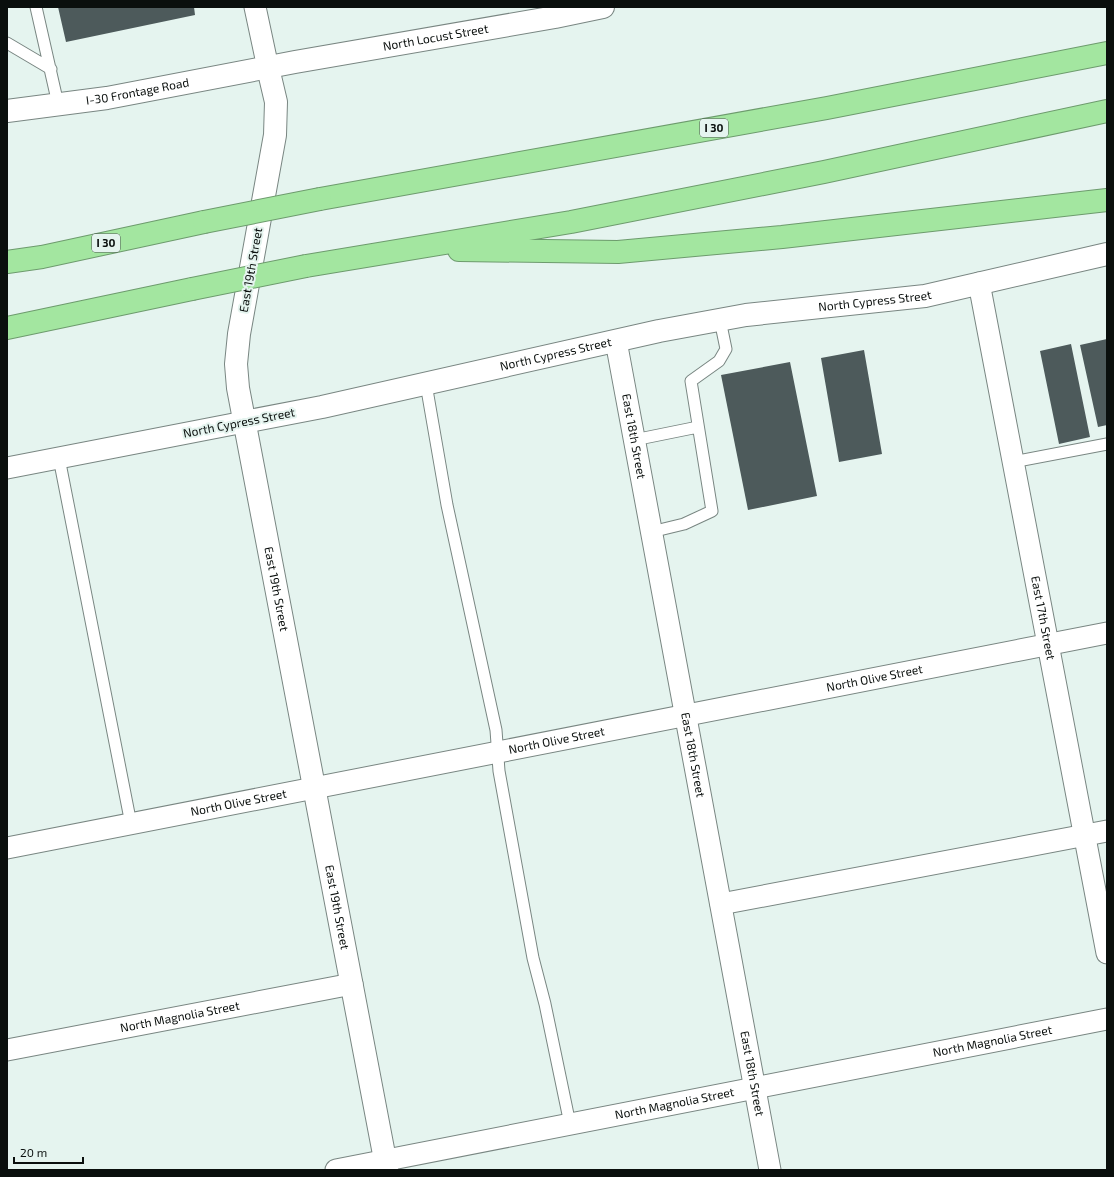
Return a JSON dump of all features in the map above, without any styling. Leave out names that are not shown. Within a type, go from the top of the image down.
[{"type":"highway","name":"I 30","points":[[7,262],[42,257],[320,199],[827,108],[1107,53]]},
{"type":"highway","points":[[7,328],[306,266],[399,249],[571,222],[824,172],[1107,111]]},
{"type":"highway","points":[[399,249],[618,252],[782,237],[1107,200]]},
{"type":"main road","name":"North Locust Street","points":[[268,68],[554,12],[603,7]]},
{"type":"main road","name":"I-30 Frontage Road","points":[[7,111],[107,98],[268,68]]},
{"type":"main road","name":"East 19th Street","points":[[268,68],[276,102],[275,135],[239,334],[237,370],[238,388],[386,1165]]},
{"type":"main road","name":"North Cypress Street","points":[[244,422],[426,384],[616,341],[720,320],[746,315],[925,296],[1107,254]]},
{"type":"street","name":"East 19th Street","points":[[255,7],[268,68]]},
{"type":"street","name":"East 17th Street","points":[[978,283],[1107,954]]},
{"type":"street","name":"East 18th Street","points":[[616,341],[770,1170]]},
{"type":"street","name":"North Cypress Street","points":[[7,468],[244,422]]},
{"type":"street","name":"North Olive Street","points":[[7,848],[1107,633]]},
{"type":"street","points":[[721,904],[1107,831]]},
{"type":"street","name":"North Magnolia Street","points":[[7,1050],[352,984]]},
{"type":"street","name":"North Magnolia Street","points":[[336,1170],[386,1165],[570,1124],[1107,1019]]},
{"type":"lane","points":[[36,7],[58,104]]},
{"type":"lane","points":[[7,43],[50,70]]},
{"type":"lane","points":[[651,532],[684,524],[712,511],[691,381],[719,361],[726,349],[720,320]]},
{"type":"lane","points":[[426,384],[447,505],[496,730],[499,771],[533,958],[545,1004],[570,1124]]},
{"type":"lane","points":[[634,440],[698,427]]},
{"type":"lane","points":[[1013,462],[1107,444]]},
{"type":"lane","points":[[59,458],[131,824]]},
{"type":"building","points":[[58,7],[194,7],[195,15],[66,42]]},
{"type":"building","points":[[1107,339],[1107,425],[1098,427],[1080,345]]},
{"type":"building","points":[[1071,344],[1090,437],[1059,444],[1040,351]]},
{"type":"building","points":[[864,350],[882,454],[839,462],[821,358]]},
{"type":"building","points":[[790,362],[817,496],[748,510],[721,375]]}]
